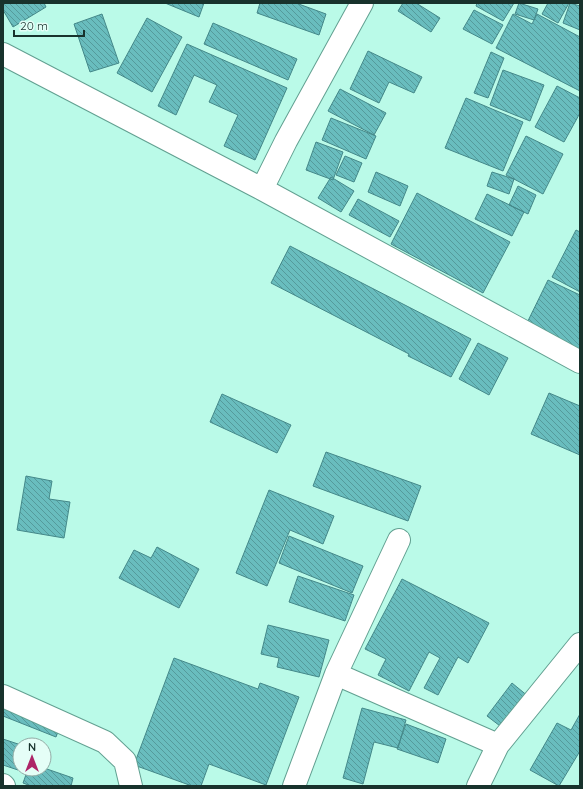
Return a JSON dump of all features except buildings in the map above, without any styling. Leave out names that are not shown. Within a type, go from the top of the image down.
[{"type":"street","points":[[262,189],[286,141],[362,3]]},
{"type":"street","points":[[3,54],[262,189],[580,362]]},
{"type":"street","points":[[294,786],[336,674],[399,540]]},
{"type":"street","points":[[478,786],[498,745],[580,644]]},
{"type":"street","points":[[336,674],[498,745]]},
{"type":"street","points":[[3,696],[105,742],[125,761],[131,786]]}]
